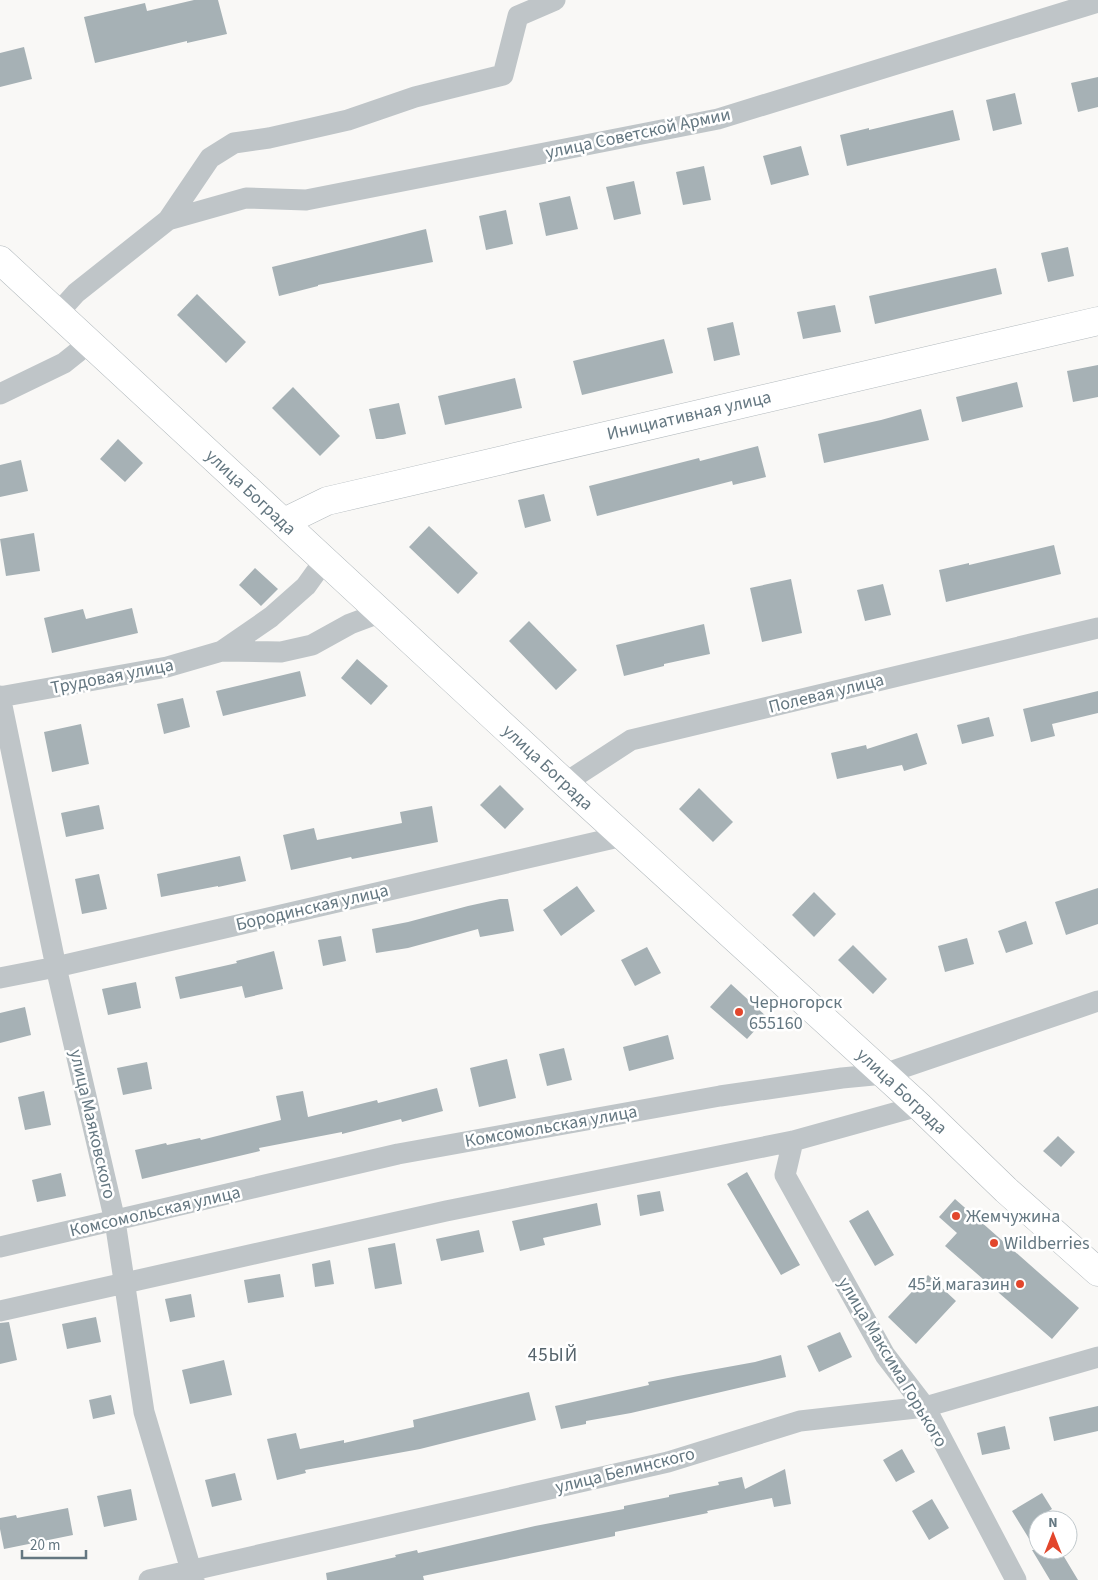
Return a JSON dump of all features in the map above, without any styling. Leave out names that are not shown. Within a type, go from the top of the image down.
[{"type":"main road","name":"улица Бограда","points":[[0,260],[324,561],[382,612],[623,836],[919,1106],[1006,1190],[1098,1272]]},
{"type":"main road","name":"Инициативная улица","points":[[284,522],[327,501],[1098,321]]},
{"type":"street","name":"улица Советской Армии","points":[[58,313],[76,293],[168,220],[210,158],[234,143],[269,138],[348,120],[414,97],[503,75],[518,16],[556,0]]},
{"type":"street","name":"улица Советской Армии","points":[[168,220],[246,198],[306,200],[718,119],[1098,2]]},
{"type":"street","points":[[3,395],[64,363],[89,343]]},
{"type":"street","name":"Трудовая улица","points":[[222,651],[271,617],[306,586],[324,561]]},
{"type":"street","name":"Трудовая улица","points":[[0,697],[167,667],[222,651],[281,652],[312,645],[350,624],[382,612]]},
{"type":"street","name":"Полевая улица","points":[[566,783],[632,740],[1098,628]]},
{"type":"street","name":"улица Маяковского","points":[[0,697],[56,966],[115,1221],[144,1412],[193,1575]]},
{"type":"street","name":"Бородинская улица","points":[[0,978],[623,836]]},
{"type":"street","name":"Комсомольская улица","points":[[0,1247],[398,1154],[720,1096],[842,1078],[884,1074],[1098,1001]]},
{"type":"street","points":[[0,1311],[446,1211],[793,1141],[919,1106]]},
{"type":"street","name":"улица Максима Горького","points":[[793,1141],[785,1175],[885,1355],[925,1408],[1016,1580]]},
{"type":"street","name":"улица Белинского","points":[[149,1580],[193,1575],[668,1462],[800,1421],[925,1408],[1098,1357]]},
{"type":"building","points":[[194,0],[218,0],[227,34],[187,43],[187,41],[95,63],[84,17],[145,3],[147,11]]},
{"type":"building","points":[[24,47],[32,79],[0,87],[0,53]]},
{"type":"building","points":[[1098,77],[1098,107],[1078,112],[1071,83]]},
{"type":"building","points":[[1015,93],[1022,124],[993,131],[986,100]]},
{"type":"building","points":[[953,110],[960,140],[847,166],[840,135]]},
{"type":"building","points":[[801,146],[809,175],[771,185],[763,156]]},
{"type":"building","points":[[704,166],[711,200],[683,205],[676,172]]},
{"type":"building","points":[[634,181],[641,214],[614,220],[606,187]]},
{"type":"building","points":[[570,196],[578,229],[546,236],[539,203]]},
{"type":"building","points":[[506,210],[513,244],[486,250],[479,216]]},
{"type":"building","points":[[426,229],[433,262],[318,285],[279,296],[272,267]]},
{"type":"building","points":[[1068,247],[1074,276],[1048,282],[1041,253]]},
{"type":"building","points":[[996,268],[1002,294],[875,324],[869,296]]},
{"type":"building","points":[[197,294],[246,342],[226,363],[177,315]]},
{"type":"building","points":[[835,305],[841,332],[803,339],[797,312]]},
{"type":"building","points":[[733,322],[740,355],[714,361],[707,328]]},
{"type":"building","points":[[664,339],[673,373],[582,395],[573,361]]},
{"type":"building","points":[[1098,365],[1098,397],[1073,402],[1067,371]]},
{"type":"building","points":[[515,378],[522,408],[445,425],[438,396]]},
{"type":"building","points":[[1017,382],[1023,407],[962,422],[956,397]]},
{"type":"building","points":[[293,387],[340,436],[320,456],[272,408]]},
{"type":"building","points":[[399,403],[406,434],[376,439],[369,409]]},
{"type":"building","points":[[921,409],[929,440],[824,463],[818,434]]},
{"type":"building","points":[[118,439],[143,463],[125,482],[100,459]]},
{"type":"building","points":[[758,446],[766,477],[733,485],[732,481],[597,516],[589,486],[699,458],[700,461]]},
{"type":"building","points":[[21,460],[28,491],[0,497],[0,465]]},
{"type":"building","points":[[544,494],[551,521],[525,528],[518,500]]},
{"type":"building","points":[[429,526],[478,573],[458,594],[409,547]]},
{"type":"building","points":[[34,533],[40,571],[6,576],[0,539]]},
{"type":"building","points":[[1054,545],[1061,574],[946,602],[939,570]]},
{"type":"building","points":[[255,568],[278,589],[261,606],[239,585]]},
{"type":"building","points":[[791,579],[802,633],[762,642],[750,588]]},
{"type":"building","points":[[883,584],[891,615],[865,621],[857,590]]},
{"type":"building","points":[[132,608],[138,633],[52,653],[44,618],[83,609],[86,619]]},
{"type":"building","points":[[529,621],[577,670],[556,690],[509,641]]},
{"type":"building","points":[[704,624],[710,654],[664,664],[664,666],[624,676],[616,645]]},
{"type":"building","points":[[357,659],[388,686],[371,705],[341,678]]},
{"type":"building","points":[[300,671],[306,696],[223,716],[216,691]]},
{"type":"building","points":[[1098,691],[1098,713],[1052,724],[1055,736],[1031,742],[1023,709]]},
{"type":"building","points":[[183,698],[190,727],[164,734],[157,704]]},
{"type":"building","points":[[989,717],[994,736],[962,744],[957,725]]},
{"type":"building","points":[[81,724],[89,764],[52,772],[44,732]]},
{"type":"building","points":[[917,733],[927,764],[904,771],[902,765],[837,779],[831,753],[866,745],[867,749]]},
{"type":"building","points":[[500,785],[524,809],[505,829],[480,805]]},
{"type":"building","points":[[699,788],[733,822],[713,842],[679,809]]},
{"type":"building","points":[[99,805],[104,829],[66,837],[61,813]]},
{"type":"building","points":[[432,806],[438,842],[352,859],[351,857],[291,870],[283,835],[314,828],[317,840],[402,823],[400,812]]},
{"type":"building","points":[[240,856],[246,881],[161,897],[157,874]]},
{"type":"building","points":[[99,874],[107,909],[82,914],[75,879]]},
{"type":"building","points":[[577,886],[595,911],[561,936],[543,910]]},
{"type":"building","points":[[1098,888],[1098,924],[1066,935],[1055,902]]},
{"type":"building","points":[[814,892],[836,914],[814,937],[792,915]]},
{"type":"building","points":[[500,899],[508,899],[514,931],[480,937],[478,929],[408,948],[376,953],[372,929]]},
{"type":"building","points":[[1026,921],[1033,944],[1006,953],[998,931]]},
{"type":"building","points":[[341,936],[346,961],[323,966],[318,940]]},
{"type":"building","points":[[967,938],[974,964],[945,972],[938,946]]},
{"type":"building","points":[[853,945],[887,979],[873,994],[838,960]]},
{"type":"building","points":[[647,947],[661,973],[635,986],[621,960]]},
{"type":"building","points":[[274,951],[283,989],[245,998],[242,986],[180,999],[175,977],[237,963],[236,961]]},
{"type":"building","points":[[136,982],[141,1008],[108,1015],[102,989]]},
{"type":"building","name":"Черногорск 655160","points":[[731,984],[767,1017],[747,1039],[710,1007]]},
{"type":"building","points":[[25,1007],[31,1035],[0,1043],[0,1013]]},
{"type":"building","points":[[668,1035],[674,1059],[629,1071],[623,1047]]},
{"type":"building","points":[[564,1048],[572,1080],[547,1086],[539,1054]]},
{"type":"building","points":[[507,1059],[516,1098],[479,1107],[470,1068]]},
{"type":"building","points":[[147,1062],[152,1089],[123,1095],[117,1068]]},
{"type":"building","points":[[437,1088],[443,1111],[402,1122],[401,1119],[342,1134],[342,1132],[259,1148],[260,1151],[142,1179],[135,1150],[166,1143],[167,1145],[200,1138],[201,1140],[281,1120],[276,1096],[303,1091],[308,1117],[377,1100],[378,1103]]},
{"type":"building","points":[[44,1091],[51,1125],[25,1130],[18,1097]]},
{"type":"building","points":[[1058,1136],[1075,1152],[1061,1167],[1043,1151]]},
{"type":"building","points":[[747,1172],[800,1265],[781,1275],[727,1184]]},
{"type":"building","points":[[61,1173],[66,1196],[37,1202],[32,1180]]},
{"type":"building","points":[[660,1191],[664,1211],[640,1216],[637,1195]]},
{"type":"building","name":"45-й магазин","points":[[955,1199],[1079,1308],[1052,1339],[945,1246],[957,1233],[939,1217]]},
{"type":"building","points":[[597,1203],[601,1225],[543,1238],[545,1245],[520,1251],[512,1221]]},
{"type":"building","points":[[868,1210],[894,1255],[875,1266],[849,1221]]},
{"type":"building","points":[[479,1230],[484,1252],[441,1261],[436,1239]]},
{"type":"building","points":[[395,1243],[402,1284],[375,1289],[368,1248]]},
{"type":"building","points":[[330,1260],[334,1284],[315,1287],[312,1264]]},
{"type":"building","points":[[280,1274],[284,1297],[248,1303],[244,1280]]},
{"type":"building","points":[[928,1275],[956,1301],[916,1344],[888,1317]]},
{"type":"building","points":[[191,1294],[195,1317],[170,1322],[165,1299]]},
{"type":"building","points":[[96,1317],[101,1342],[67,1349],[62,1324]]},
{"type":"building","points":[[9,1322],[17,1360],[0,1364],[0,1323]]},
{"type":"building","points":[[840,1332],[852,1357],[819,1372],[807,1346]]},
{"type":"building","points":[[781,1355],[786,1377],[631,1413],[586,1421],[586,1424],[561,1429],[555,1406],[649,1385],[648,1382],[755,1362]]},
{"type":"building","points":[[224,1360],[232,1395],[190,1404],[182,1370]]},
{"type":"building","points":[[529,1392],[536,1420],[420,1449],[305,1470],[306,1473],[277,1480],[267,1439],[296,1433],[300,1449],[344,1440],[344,1443],[414,1427],[413,1420]]},
{"type":"building","points":[[111,1395],[115,1414],[93,1419],[89,1400]]},
{"type":"building","points":[[1098,1406],[1098,1431],[1054,1441],[1049,1417]]},
{"type":"building","points":[[1005,1426],[1010,1449],[982,1455],[977,1433]]},
{"type":"building","points":[[902,1449],[915,1472],[896,1482],[883,1460]]},
{"type":"building","points":[[785,1469],[791,1504],[774,1507],[772,1498],[707,1511],[708,1513],[615,1532],[615,1536],[423,1576],[424,1580],[327,1580],[326,1573],[396,1557],[395,1555],[417,1550],[418,1553],[535,1526],[624,1509],[624,1506],[719,1485],[718,1482],[742,1477],[745,1489]]},
{"type":"building","points":[[235,1473],[242,1500],[212,1507],[205,1480]]},
{"type":"building","points":[[131,1489],[137,1520],[104,1527],[97,1496]]},
{"type":"building","points":[[1042,1493],[1052,1509],[1028,1510],[1028,1537],[1012,1511]]},
{"type":"building","points":[[932,1499],[949,1528],[929,1540],[912,1511]]},
{"type":"building","points":[[68,1508],[73,1535],[4,1549],[0,1518],[16,1515],[17,1518]]},
{"type":"building","points":[[1038,1560],[1066,1560],[1078,1580],[1050,1580]]},
{"type":"place","name":"Черногорск 655160","points":[[739,1012]]},
{"type":"place","name":"Жемчужина","points":[[956,1216]]},
{"type":"place","name":"Wildberries","points":[[994,1243]]},
{"type":"place","name":"45-й магазин","points":[[1020,1284]]},
{"type":"district","name":"45ЫЙ","points":[[553,1354]]}]
